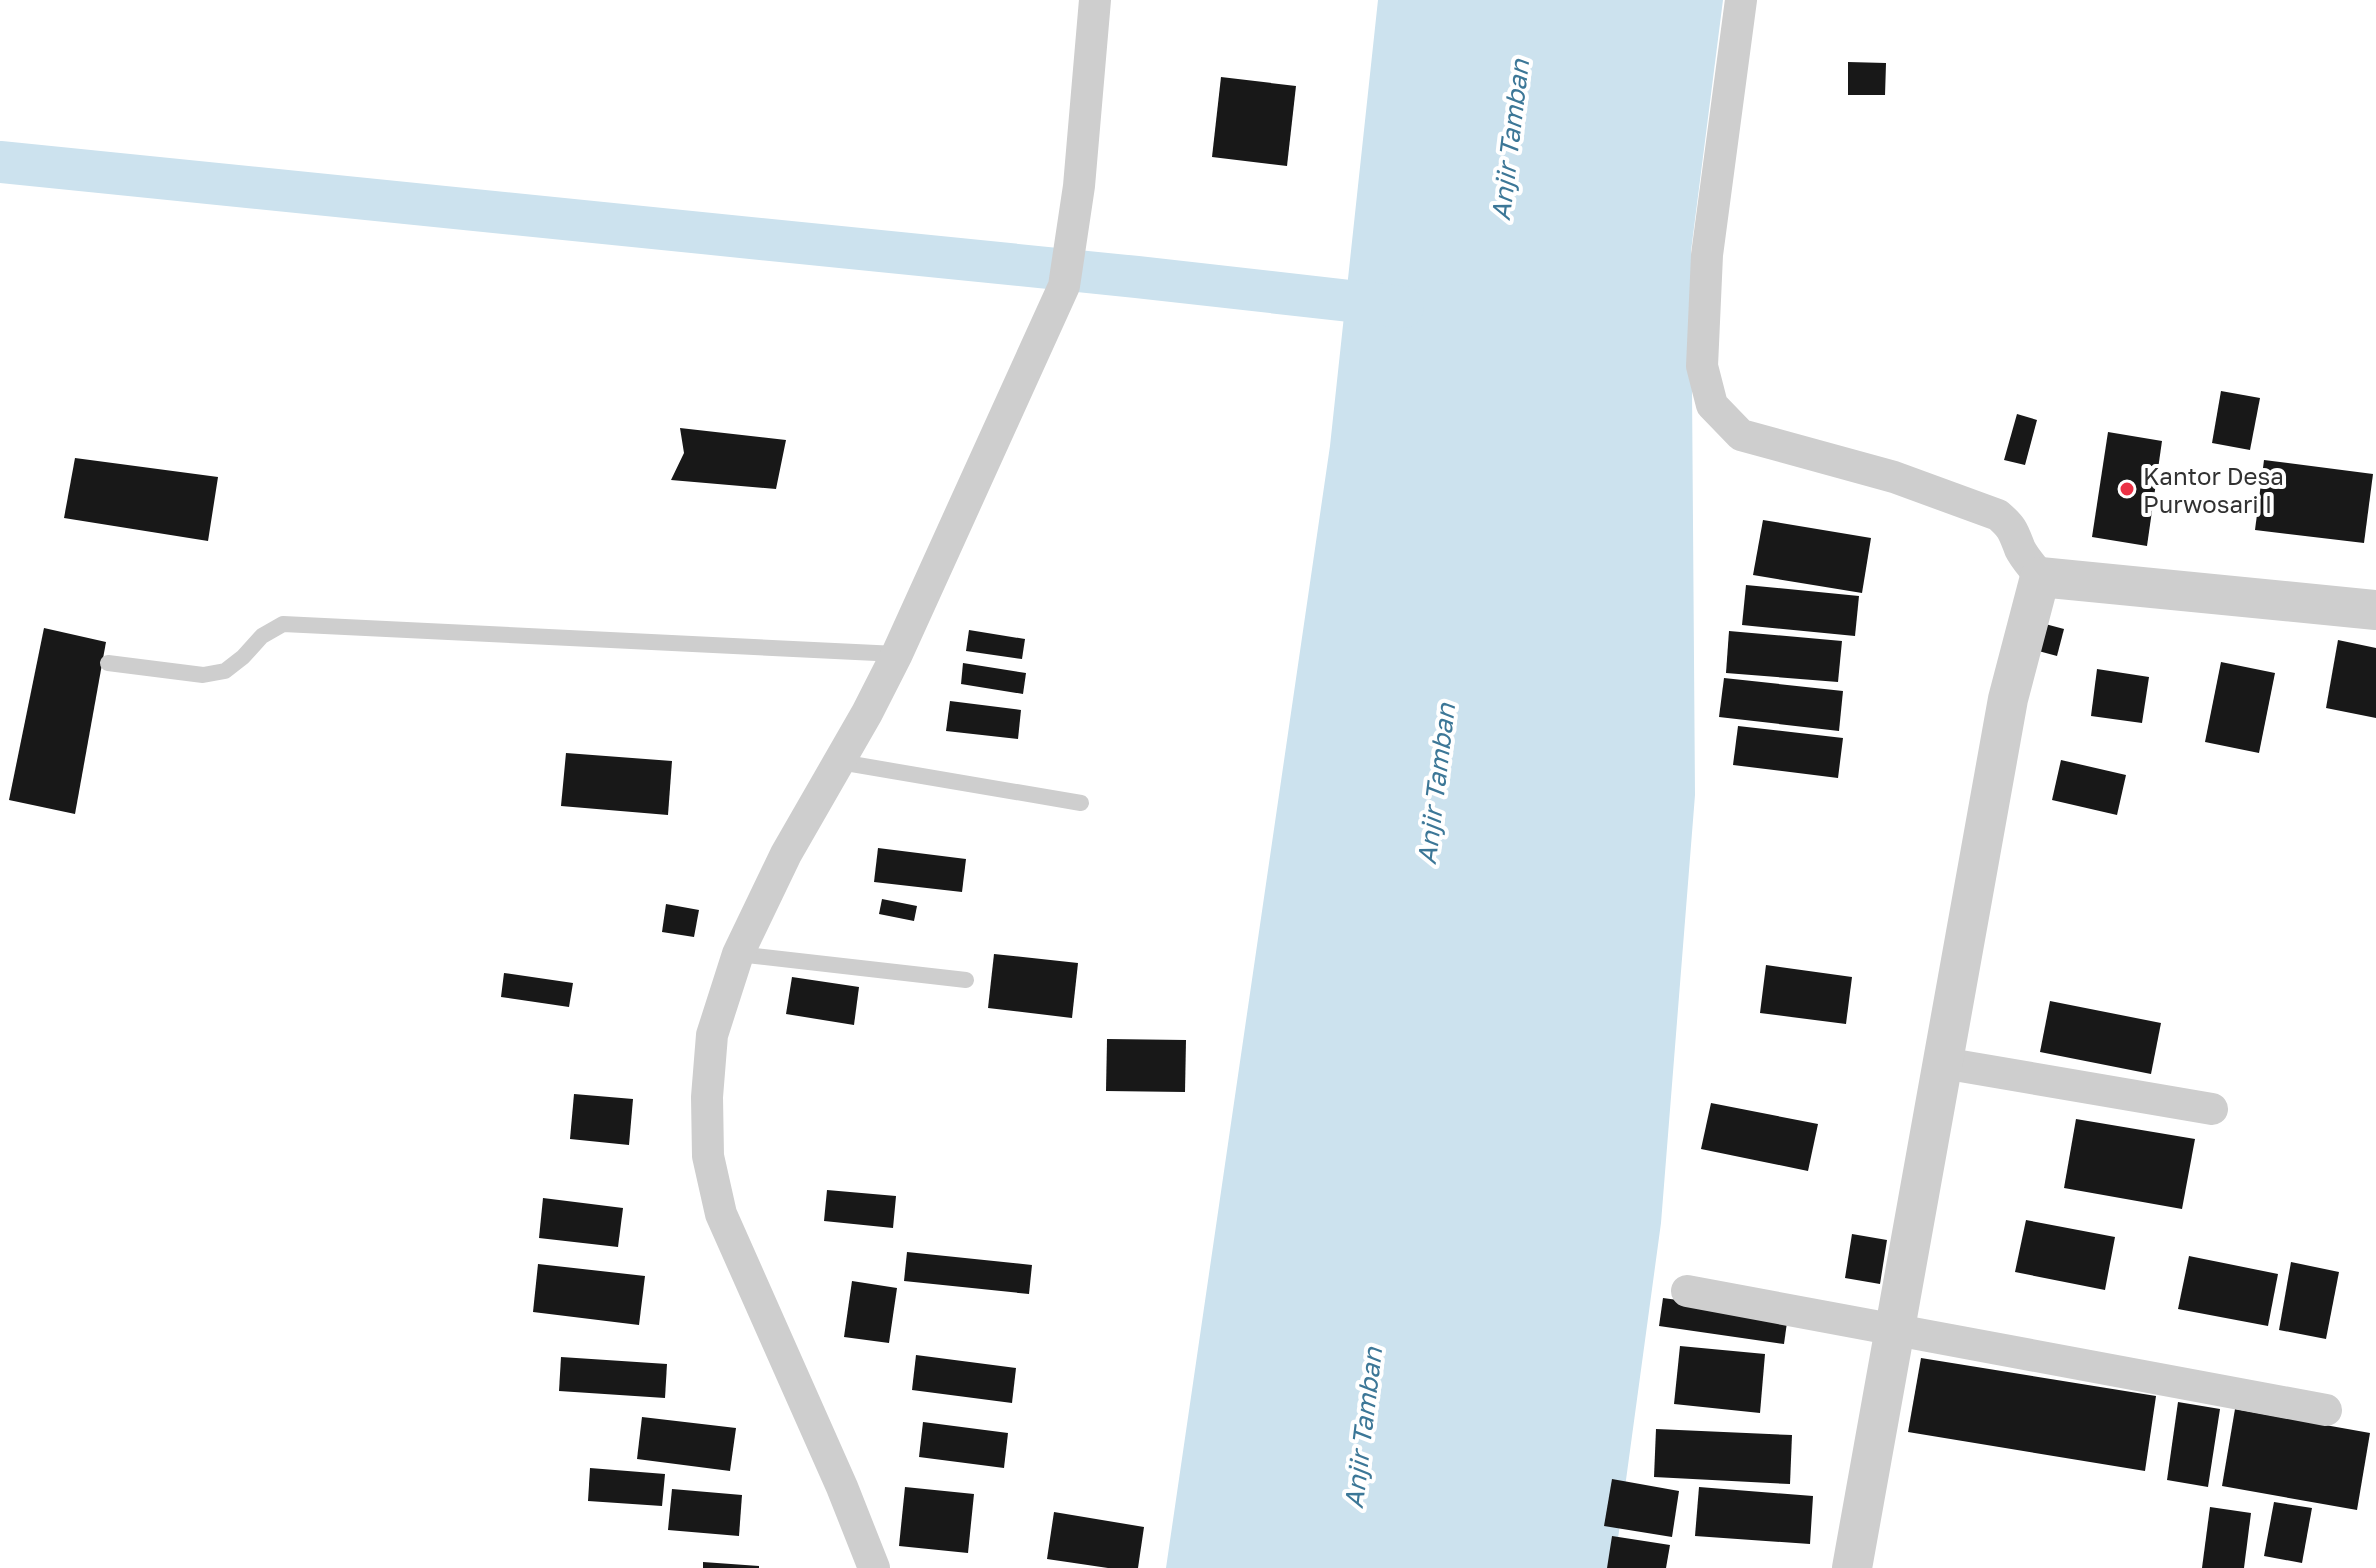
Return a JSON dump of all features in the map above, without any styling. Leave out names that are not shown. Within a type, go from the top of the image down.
[{"type":"street","points":[[874,1568],[842,1487],[721,1214],[708,1156],[707,1097],[712,1035],[738,954],[786,854],[840,762],[897,654],[1064,286],[1079,186],[1095,0]]},
{"type":"street","points":[[1741,0],[1707,255],[1702,366],[1712,405],[1741,435],[1894,477],[1998,515],[2018,537],[2021,550],[2040,577],[2376,610]]},
{"type":"street","points":[[1852,1568],[2008,699],[2040,577]]},
{"type":"street","points":[[1943,1063],[2212,1109]]},
{"type":"street","points":[[1687,1291],[2326,1410]]},
{"type":"lane","points":[[108,663],[203,675],[225,671],[262,636],[283,624],[897,654]]},
{"type":"lane","points":[[840,762],[1081,803]]},
{"type":"lane","points":[[738,954],[966,980]]},
{"type":"water","name":"Anjir Tamban","points":[[1378,0],[1723,0],[1691,251],[1695,795],[1661,1223],[1614,1568],[1166,1568],[1330,446]]},
{"type":"building","points":[[1848,62],[1886,63],[1885,95],[1848,95]]},
{"type":"building","points":[[1221,77],[1296,86],[1287,166],[1212,157]]},
{"type":"building","points":[[2221,391],[2260,398],[2250,450],[2212,443]]},
{"type":"building","points":[[2017,414],[2037,420],[2025,465],[2004,460]]},
{"type":"building","points":[[680,428],[786,440],[776,489],[671,480],[684,453]]},
{"type":"building","name":"Kantor Desa Purwosari I","points":[[2108,432],[2162,441],[2147,546],[2092,537]]},
{"type":"building","points":[[75,458],[218,477],[208,541],[64,518]]},
{"type":"building","points":[[2264,460],[2373,474],[2364,543],[2255,530]]},
{"type":"building","points":[[1763,520],[1871,538],[1862,593],[1753,575]]},
{"type":"building","points":[[1746,585],[1859,596],[1855,636],[1742,625]]},
{"type":"building","points":[[2034,621],[2064,629],[2057,656],[2027,648]]},
{"type":"building","points":[[44,628],[106,642],[75,814],[9,800]]},
{"type":"building","points":[[969,630],[1025,639],[1022,659],[966,651]]},
{"type":"building","points":[[1729,631],[1842,641],[1838,682],[1726,673]]},
{"type":"building","points":[[2338,640],[2376,648],[2376,718],[2326,708]]},
{"type":"building","points":[[2221,662],[2275,673],[2259,753],[2205,742]]},
{"type":"building","points":[[963,663],[1026,673],[1023,694],[961,684]]},
{"type":"building","points":[[2097,669],[2149,677],[2142,723],[2091,716]]},
{"type":"building","points":[[1724,678],[1843,691],[1839,731],[1719,717]]},
{"type":"building","points":[[950,701],[1021,710],[1018,739],[946,731]]},
{"type":"building","points":[[1738,726],[1843,738],[1838,778],[1733,765]]},
{"type":"building","points":[[566,753],[672,761],[668,815],[561,806]]},
{"type":"building","points":[[2061,760],[2126,775],[2117,815],[2052,800]]},
{"type":"building","points":[[878,848],[966,859],[962,892],[874,882]]},
{"type":"building","points":[[882,899],[917,906],[914,921],[879,914]]},
{"type":"building","points":[[666,904],[699,910],[694,937],[662,932]]},
{"type":"building","points":[[994,954],[1078,963],[1072,1018],[988,1008]]},
{"type":"building","points":[[1766,965],[1852,977],[1846,1024],[1760,1013]]},
{"type":"building","points":[[504,973],[573,983],[569,1007],[501,997]]},
{"type":"building","points":[[792,977],[859,987],[854,1025],[786,1014]]},
{"type":"building","points":[[2050,1001],[2161,1023],[2151,1074],[2040,1052]]},
{"type":"building","points":[[1107,1039],[1186,1040],[1185,1092],[1106,1091]]},
{"type":"building","points":[[574,1094],[633,1099],[629,1145],[570,1139]]},
{"type":"building","points":[[1711,1103],[1818,1124],[1808,1171],[1701,1149]]},
{"type":"building","points":[[2076,1119],[2195,1139],[2182,1209],[2064,1188]]},
{"type":"building","points":[[827,1190],[896,1196],[893,1228],[824,1221]]},
{"type":"building","points":[[543,1198],[623,1208],[618,1247],[539,1238]]},
{"type":"building","points":[[2026,1220],[2115,1237],[2105,1290],[2015,1272]]},
{"type":"building","points":[[1852,1234],[1887,1240],[1880,1284],[1845,1278]]},
{"type":"building","points":[[907,1252],[1032,1265],[1029,1294],[904,1281]]},
{"type":"building","points":[[2189,1256],[2278,1274],[2268,1326],[2178,1309]]},
{"type":"building","points":[[2291,1262],[2339,1272],[2326,1339],[2279,1330]]},
{"type":"building","points":[[538,1264],[645,1276],[639,1325],[533,1312]]},
{"type":"building","points":[[852,1281],[897,1288],[889,1343],[844,1337]]},
{"type":"building","points":[[1663,1298],[1788,1315],[1784,1344],[1659,1326]]},
{"type":"building","points":[[1680,1346],[1765,1354],[1760,1413],[1674,1404]]},
{"type":"building","points":[[916,1355],[1016,1368],[1012,1403],[912,1390]]},
{"type":"building","points":[[561,1357],[667,1364],[665,1398],[559,1391]]},
{"type":"building","points":[[1921,1358],[2156,1396],[2145,1471],[1908,1432]]},
{"type":"building","points":[[2178,1402],[2220,1409],[2208,1487],[2167,1480]]},
{"type":"building","points":[[2235,1409],[2370,1433],[2357,1510],[2222,1486]]},
{"type":"building","points":[[642,1417],[736,1428],[730,1471],[637,1459]]},
{"type":"building","points":[[923,1422],[1008,1433],[1004,1468],[919,1457]]},
{"type":"building","points":[[1656,1429],[1792,1435],[1790,1484],[1654,1477]]},
{"type":"building","points":[[590,1468],[665,1474],[662,1506],[588,1501]]},
{"type":"building","points":[[1612,1479],[1679,1491],[1672,1537],[1604,1526]]},
{"type":"building","points":[[905,1487],[974,1494],[968,1553],[899,1546]]},
{"type":"building","points":[[1699,1487],[1813,1496],[1810,1544],[1695,1536]]},
{"type":"building","points":[[672,1489],[742,1495],[739,1536],[668,1530]]},
{"type":"building","points":[[2274,1502],[2312,1508],[2302,1563],[2264,1556]]},
{"type":"building","points":[[2210,1507],[2251,1513],[2244,1568],[2202,1568]]},
{"type":"building","points":[[1054,1512],[1144,1527],[1138,1568],[1108,1568],[1047,1559]]},
{"type":"building","points":[[1612,1536],[1670,1545],[1666,1568],[1607,1568]]},
{"type":"building","points":[[703,1562],[759,1566],[759,1568],[703,1568]]},
{"type":"waterway","points":[[0,162],[1137,277],[1403,307]]},
{"type":"place","name":"Kantor Desa Purwosari I","points":[[2127,489]]}]
